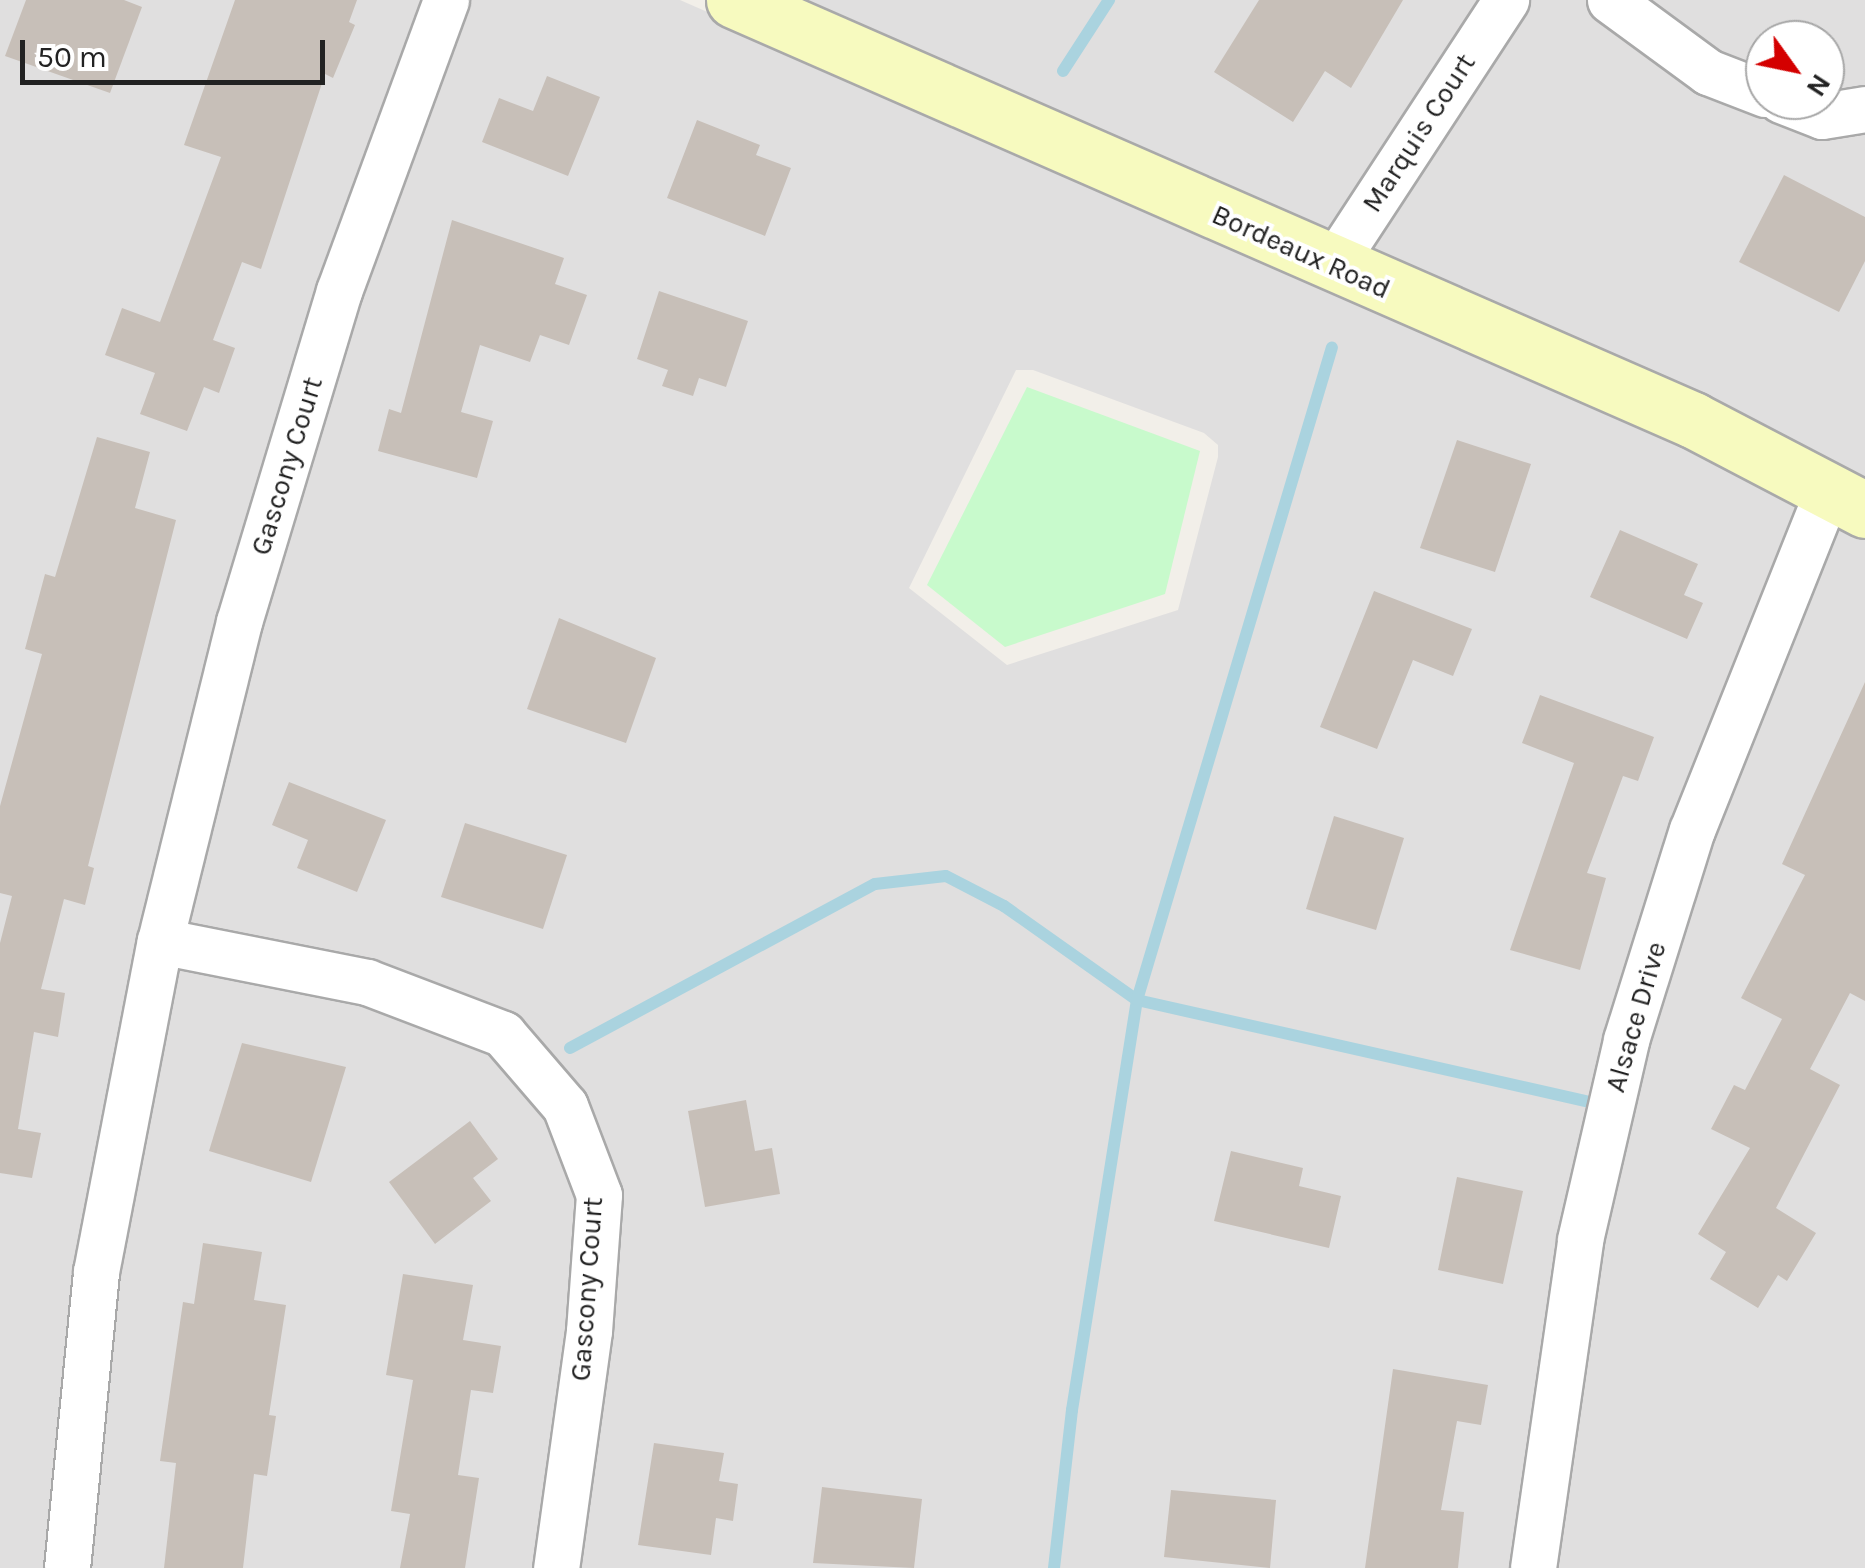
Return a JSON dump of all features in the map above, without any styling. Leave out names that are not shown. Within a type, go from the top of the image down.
[{"type":"street","name":"Gascony Court","points":[[66,1568],[96,1272],[160,941],[239,622],[334,309],[446,0]]},
{"type":"street","name":"Bordeaux Road","points":[[734,0],[1332,266],[1693,420],[1847,500]]},
{"type":"street","name":"Marquis Court","points":[[1332,266],[1506,0]]},
{"type":"street","points":[[1610,0],[1708,72],[1745,86]]},
{"type":"street","name":"Alsace Drive","points":[[1533,1568],[1580,1240],[1626,1040],[1692,830],[1847,500]]},
{"type":"street","name":"Gascony Court","points":[[160,941],[367,982],[502,1034],[565,1106],[599,1195],[589,1331],[556,1568]]},
{"type":"shaded area","points":[[0,0],[680,0],[1685,439],[1865,535],[1865,1568],[0,1568]],"holes":[[[1016,370],[1033,370],[1204,433],[1218,445],[1218,457],[1178,610],[1007,665],[909,588]]]},
{"type":"shaded area","points":[[787,0],[1865,0],[1865,488]]},
{"type":"green space","points":[[1027,387],[1200,451],[1165,594],[1005,647],[927,585]]},
{"type":"building","points":[[26,0],[124,0],[142,7],[110,93],[5,56]]},
{"type":"building","points":[[235,0],[357,0],[349,22],[355,25],[333,78],[325,74],[261,269],[242,262],[213,340],[235,348],[219,393],[204,387],[187,431],[140,414],[155,373],[105,355],[122,308],[160,322],[221,157],[184,145]]},
{"type":"building","points":[[1259,0],[1403,0],[1351,88],[1325,71],[1293,122],[1214,72]]},
{"type":"building","points":[[547,76],[600,97],[568,176],[482,142],[499,98],[533,111]]},
{"type":"building","points":[[697,120],[760,145],[756,155],[791,168],[765,236],[667,198]]},
{"type":"building","points":[[1784,175],[1865,217],[1865,261],[1839,312],[1739,262]]},
{"type":"building","points":[[452,220],[564,258],[555,284],[587,295],[569,345],[540,335],[530,362],[480,345],[461,412],[493,421],[477,478],[378,451],[389,409],[401,413]]},
{"type":"building","points":[[659,291],[748,321],[726,387],[699,378],[693,396],[662,386],[668,370],[637,359]]},
{"type":"building","points":[[97,437],[150,452],[135,508],[176,520],[88,866],[94,868],[85,905],[64,899],[41,989],[65,993],[58,1037],[34,1032],[18,1129],[41,1133],[32,1178],[0,1173],[0,943],[12,896],[0,893],[0,806],[42,654],[25,649],[45,574],[55,577]]},
{"type":"building","points":[[1457,440],[1531,464],[1495,572],[1420,548]]},
{"type":"building","points":[[1620,530],[1698,564],[1684,595],[1703,603],[1687,639],[1590,597]]},
{"type":"building","points":[[1374,591],[1472,629],[1453,676],[1413,660],[1377,749],[1320,727]]},
{"type":"building","points":[[559,618],[656,658],[626,743],[527,709]]},
{"type":"building","points":[[1865,682],[1865,1001],[1850,993],[1810,1069],[1840,1085],[1776,1208],[1816,1233],[1787,1281],[1778,1275],[1758,1308],[1710,1279],[1726,1252],[1698,1234],[1750,1148],[1711,1129],[1734,1085],[1745,1090],[1782,1019],[1741,998],[1805,875],[1782,864]]},
{"type":"building","points":[[1540,695],[1654,737],[1638,781],[1623,776],[1587,873],[1606,878],[1580,970],[1510,950],[1574,763],[1522,743]]},
{"type":"building","points":[[289,782],[386,820],[357,892],[297,868],[308,840],[272,825]]},
{"type":"building","points":[[1334,816],[1404,838],[1376,930],[1306,909]]},
{"type":"building","points":[[465,823],[567,855],[543,929],[441,897]]},
{"type":"building","points":[[242,1043],[346,1067],[311,1182],[209,1151]]},
{"type":"building","points":[[746,1100],[755,1151],[772,1148],[780,1194],[705,1207],[688,1111]]},
{"type":"building","points":[[470,1121],[498,1159],[473,1178],[491,1201],[435,1244],[389,1182]]},
{"type":"building","points":[[1231,1151],[1303,1168],[1299,1186],[1341,1196],[1329,1248],[1214,1221]]},
{"type":"building","points":[[1457,1177],[1523,1191],[1503,1284],[1438,1270]]},
{"type":"building","points":[[203,1243],[262,1252],[254,1300],[286,1305],[269,1415],[276,1416],[267,1476],[254,1474],[243,1568],[164,1568],[176,1463],[160,1461],[183,1302],[194,1304]]},
{"type":"building","points":[[403,1274],[473,1285],[463,1340],[501,1346],[493,1393],[471,1390],[458,1475],[479,1478],[465,1568],[400,1568],[410,1514],[391,1511],[413,1380],[386,1375]]},
{"type":"building","points":[[1393,1369],[1488,1385],[1481,1425],[1457,1421],[1441,1510],[1464,1512],[1458,1568],[1365,1568]]},
{"type":"building","points":[[654,1443],[724,1453],[719,1481],[738,1484],[733,1521],[716,1518],[711,1555],[638,1545]]},
{"type":"building","points":[[822,1487],[922,1499],[914,1568],[813,1563]]},
{"type":"building","points":[[1171,1490],[1276,1500],[1270,1568],[1164,1557]]},
{"type":"waterway","points":[[1063,71],[1109,0]]},
{"type":"waterway","points":[[1054,1568],[1072,1410],[1137,1000],[1332,347]]},
{"type":"waterway","points":[[570,1048],[875,884],[946,876],[1004,906],[1137,1000],[1586,1101]]}]
